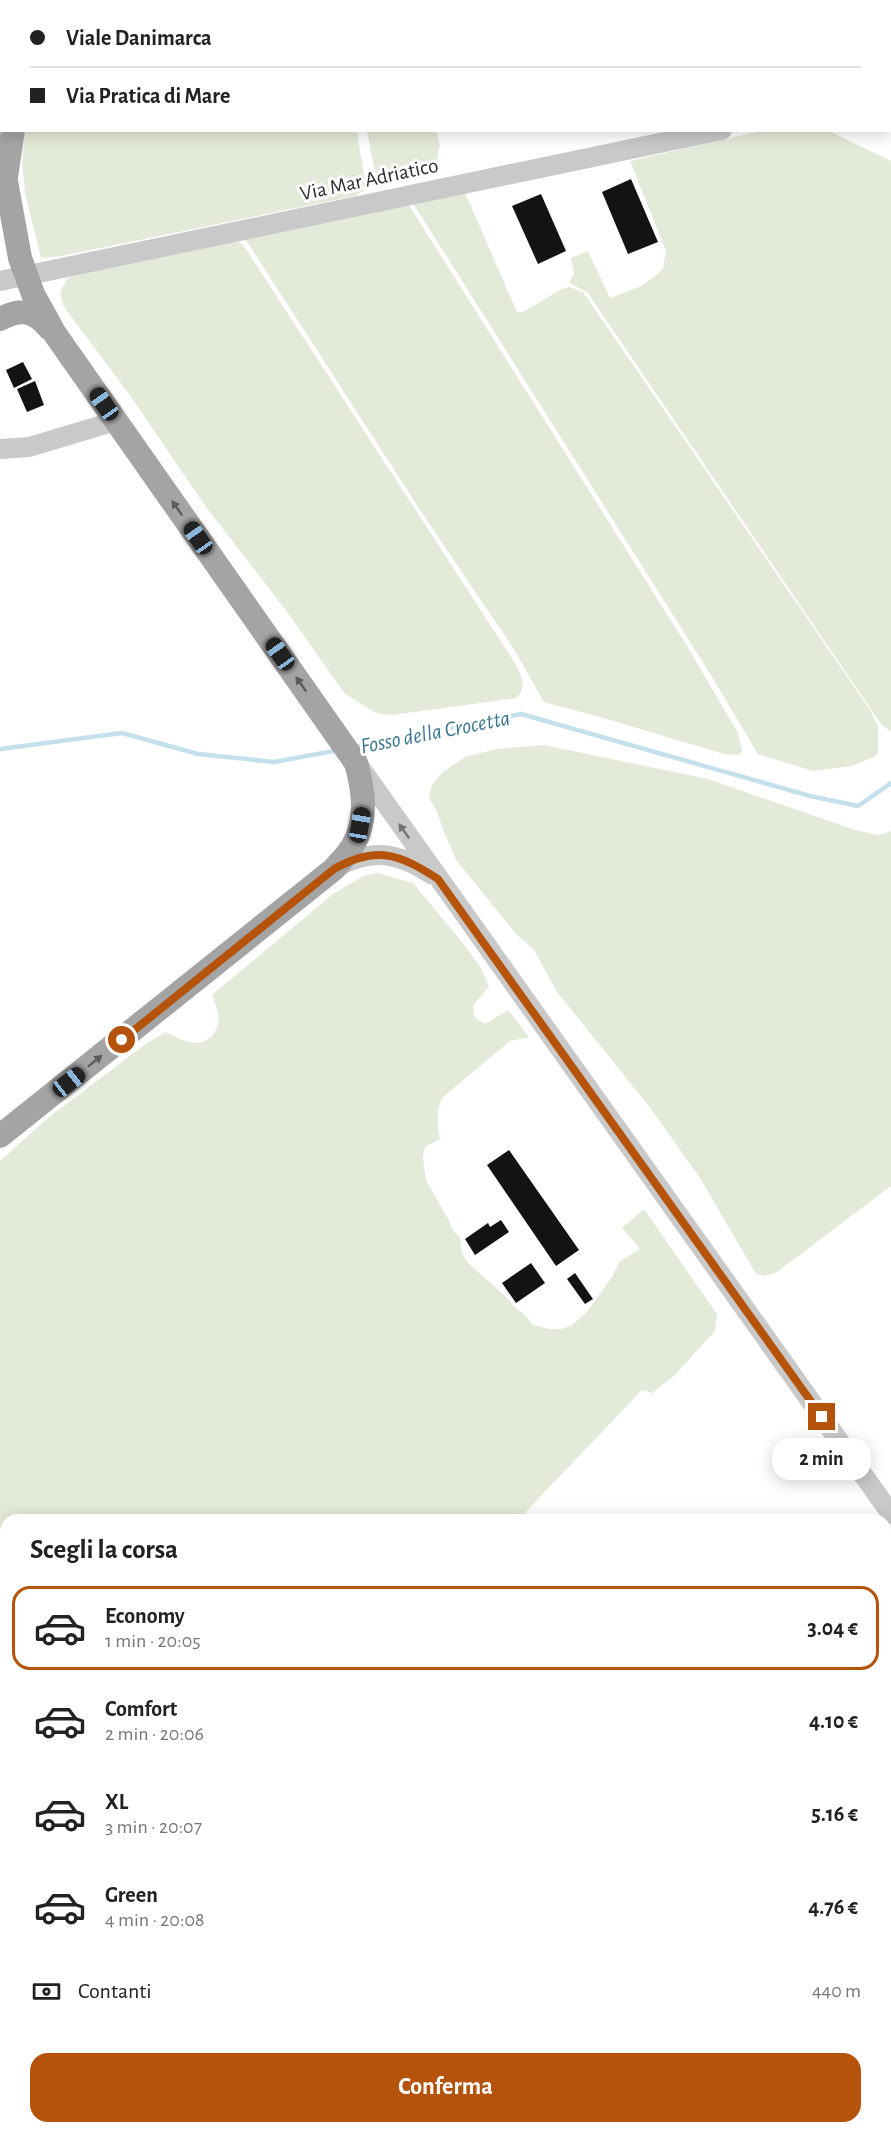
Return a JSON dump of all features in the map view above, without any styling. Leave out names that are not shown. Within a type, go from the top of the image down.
[{"type":"main road","points":[[0,224],[13,132]]},
{"type":"main road","points":[[0,1136],[334,869],[352,846],[364,806],[356,763],[55,334],[33,294],[20,258],[5,176]]},
{"type":"main road","points":[[0,319],[15,312],[34,314],[55,334]]},
{"type":"street","name":"Via Mar Adriatico","points":[[0,281],[712,132]]},
{"type":"street","points":[[0,449],[29,447],[116,421]]},
{"type":"street","points":[[356,763],[891,1514]]},
{"type":"street","points":[[334,869],[350,860],[387,855],[411,861],[438,879]]},
{"type":"green space","points":[[25,132],[357,132],[365,181],[363,191],[355,196],[61,256],[41,258],[25,193],[22,162]]},
{"type":"green space","points":[[367,132],[436,132],[440,145],[438,164],[422,171],[376,178]]},
{"type":"green space","points":[[757,132],[831,132],[891,161],[891,732],[881,724],[587,292],[569,283],[574,273],[571,258],[588,251],[610,298],[639,287],[663,269],[666,251],[630,161]]},
{"type":"green space","points":[[463,188],[517,312],[523,312],[562,289],[569,287],[583,292],[870,710],[878,726],[878,753],[874,757],[852,766],[813,771],[758,754],[709,672],[411,200]]},
{"type":"green space","points":[[407,202],[687,646],[738,733],[742,751],[739,755],[724,754],[544,702],[515,651],[422,513],[244,237]]},
{"type":"green space","points":[[233,237],[244,246],[515,663],[523,684],[517,698],[392,715],[376,713],[345,694],[285,609],[206,507],[129,394],[64,307],[60,293],[67,279],[77,272]]},
{"type":"green space","points":[[544,745],[708,779],[855,830],[879,835],[891,831],[891,1186],[777,1272],[765,1276],[756,1274],[700,1178],[651,1109],[557,992],[534,950],[517,935],[456,860],[429,798],[432,784],[444,771],[465,757],[497,749]]},
{"type":"green space","points":[[377,873],[413,883],[481,968],[489,986],[473,1006],[475,1018],[485,1024],[508,1010],[529,1037],[510,1041],[442,1098],[438,1118],[440,1139],[425,1147],[423,1158],[426,1180],[454,1232],[460,1237],[462,1254],[468,1263],[533,1325],[562,1329],[572,1325],[586,1313],[612,1277],[620,1261],[640,1249],[622,1228],[644,1209],[717,1314],[715,1331],[674,1376],[652,1393],[642,1390],[524,1514],[0,1514],[0,1161],[48,1118],[147,1043],[166,1032],[194,1043],[200,1043],[209,1038],[218,1025],[218,1011],[212,995],[333,894],[363,876]]},
{"type":"building","points":[[631,179],[658,242],[628,254],[602,192]]},
{"type":"building","points":[[541,194],[566,251],[538,264],[512,206]]},
{"type":"building","points":[[23,362],[32,379],[14,388],[6,370]]},
{"type":"building","points":[[35,381],[44,405],[27,412],[17,389]]},
{"type":"building","points":[[509,1150],[579,1250],[556,1266],[487,1165]]},
{"type":"building","points":[[501,1220],[509,1232],[475,1255],[465,1239],[488,1223],[490,1227]]},
{"type":"building","points":[[531,1263],[545,1283],[516,1303],[502,1283]]},
{"type":"building","points":[[575,1273],[593,1299],[585,1304],[567,1279]]},
{"type":"waterway","name":"Fosso della Crocetta","points":[[353,747],[521,714],[810,796],[858,806],[891,783]]},
{"type":"waterway","name":"Fosso della Crocetta","points":[[0,749],[122,733],[198,754],[274,762],[339,750]]},
{"type":"route","points":[[122,1040],[334,869],[350,860],[367,856],[387,855],[411,861],[438,879],[822,1417]]}]
